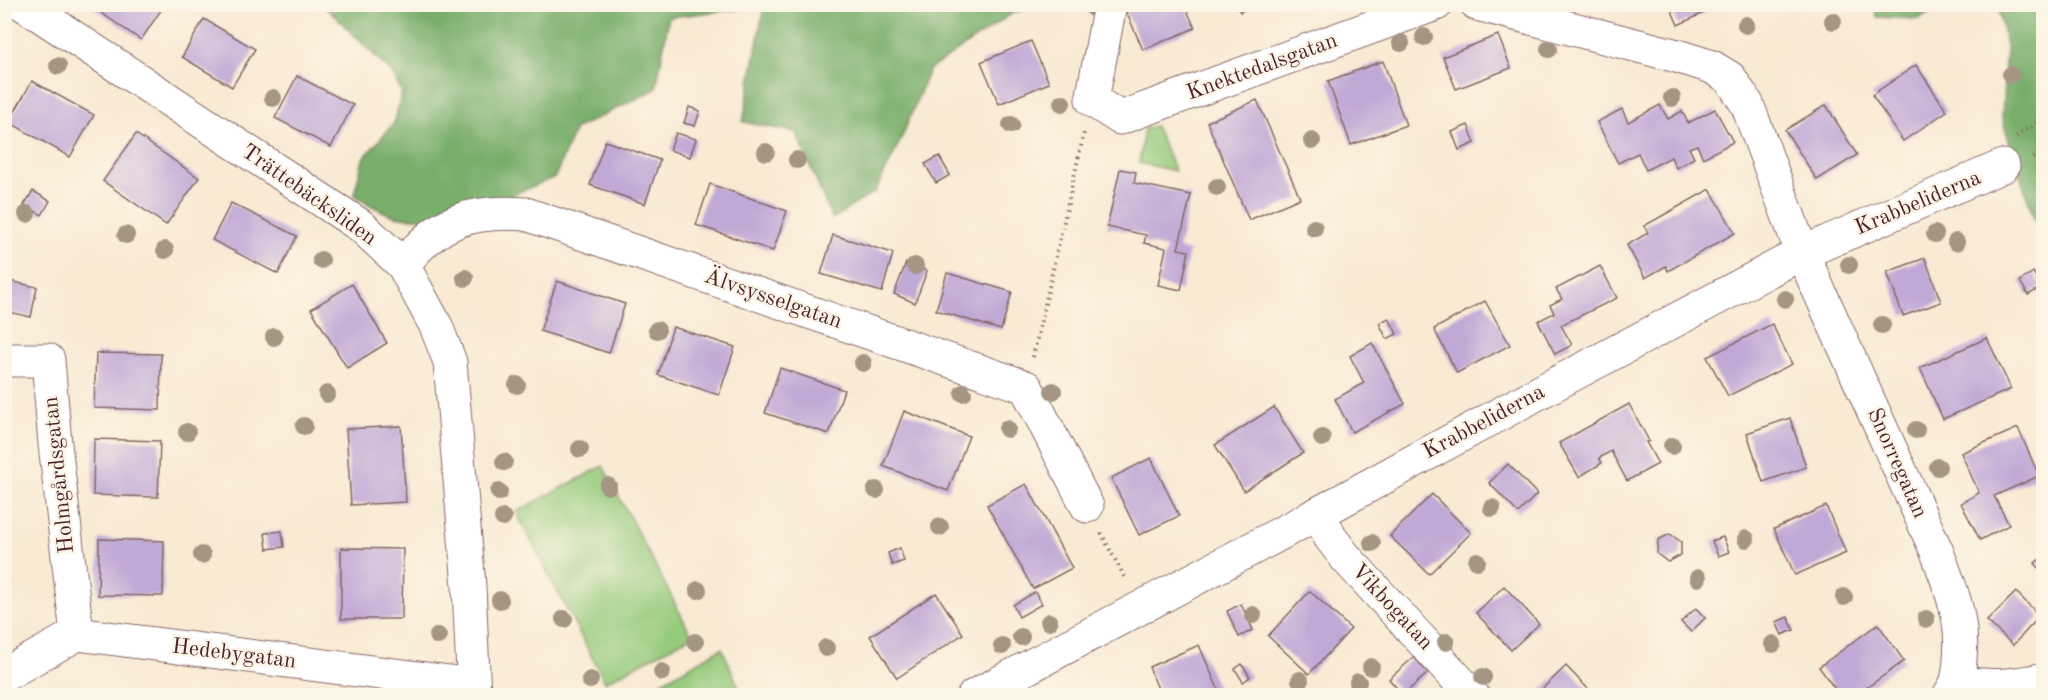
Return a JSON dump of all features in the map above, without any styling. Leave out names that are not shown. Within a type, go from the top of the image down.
[{"type":"street","name":"Trättebäcksliden","points":[[23,4],[361,226],[403,265],[436,326],[450,362],[470,586],[474,690]]},
{"type":"street","name":"Knektedalsgatan","points":[[1092,100],[1120,118],[1436,4]]},
{"type":"street","points":[[1477,4],[1677,56],[1712,68],[1730,78],[1747,104],[1802,253]]},
{"type":"street","points":[[1092,100],[1109,10]]},
{"type":"street","name":"Krabbeliderna","points":[[974,696],[1802,253],[2003,166]]},
{"type":"street","name":"Älvsysselgatan","points":[[403,265],[416,249],[436,231],[465,218],[495,211],[526,214],[1026,387]]},
{"type":"street","name":"Snorregatan","points":[[1802,253],[1937,552],[1956,602],[1962,649],[1953,689],[1980,686],[2001,687],[2043,679]]},
{"type":"street","name":"Holmgårdsgatan","points":[[4,360],[48,360],[76,634]]},
{"type":"street","points":[[1026,387],[1087,506]]},
{"type":"street","name":"Vikbogatan","points":[[1319,513],[1330,537],[1346,558],[1473,696]]},
{"type":"street","points":[[4,675],[76,634]]},
{"type":"street","name":"Hedebygatan","points":[[76,634],[474,690]]},
{"type":"path","points":[[1026,387],[1092,100]]},
{"type":"path","points":[[1087,506],[1140,607]]},
{"type":"green space","points":[[1874,4],[1944,5],[1919,19],[1877,17]]},
{"type":"green space","points":[[320,5],[1038,5],[1013,13],[929,70],[900,142],[875,192],[832,219],[796,132],[743,122],[764,6],[669,17],[656,89],[575,129],[555,177],[476,208],[455,214],[414,218],[389,214],[354,195],[363,159],[394,123],[402,93],[392,73],[330,11]]},
{"type":"green space","points":[[1998,5],[2043,5],[2043,246],[2002,119],[2006,47]]},
{"type":"green space","points":[[1155,126],[1175,171],[1139,163],[1144,129]]},
{"type":"green space","points":[[603,466],[692,636],[605,682],[516,512]]},
{"type":"green space","points":[[722,648],[742,695],[639,695]]},
{"type":"building","points":[[88,4],[165,4],[141,40]]},
{"type":"building","points":[[1079,4],[1103,4],[1091,16]]},
{"type":"building","points":[[1123,4],[1184,4],[1195,28],[1143,50]]},
{"type":"building","points":[[1237,4],[1255,4],[1240,12]]},
{"type":"building","points":[[1669,4],[1723,4],[1678,25]]},
{"type":"building","points":[[204,19],[255,49],[232,87],[182,57]]},
{"type":"building","points":[[1498,35],[1511,68],[1456,89],[1443,57]]},
{"type":"building","points":[[1031,41],[1049,83],[999,104],[981,62]]},
{"type":"building","points":[[1383,61],[1406,125],[1351,145],[1328,81]]},
{"type":"building","points":[[1916,65],[1947,111],[1903,141],[1872,95]]},
{"type":"building","points":[[297,76],[353,105],[331,147],[275,118]]},
{"type":"building","points":[[32,81],[94,115],[70,157],[9,122]]},
{"type":"building","points":[[1257,100],[1300,198],[1249,220],[1207,122]]},
{"type":"building","points":[[1660,105],[1668,119],[1682,111],[1688,123],[1715,109],[1733,142],[1703,158],[1697,145],[1689,148],[1694,158],[1676,168],[1671,157],[1646,170],[1638,153],[1618,163],[1597,122],[1622,109],[1628,122]]},
{"type":"building","points":[[1826,105],[1857,155],[1817,180],[1785,130]]},
{"type":"building","points":[[689,107],[700,111],[695,126],[684,123]]},
{"type":"building","points":[[1468,125],[1475,143],[1459,150],[1452,132]]},
{"type":"building","points":[[676,133],[696,139],[690,157],[670,150]]},
{"type":"building","points":[[136,134],[199,178],[166,225],[103,181]]},
{"type":"building","points":[[605,141],[660,160],[645,204],[590,185]]},
{"type":"building","points":[[939,156],[950,175],[936,183],[925,164]]},
{"type":"building","points":[[1120,169],[1136,172],[1134,183],[1191,195],[1178,249],[1189,251],[1181,290],[1158,285],[1166,248],[1144,243],[1146,235],[1107,227]]},
{"type":"building","points":[[710,184],[787,211],[773,251],[696,225]]},
{"type":"building","points":[[1710,189],[1735,233],[1668,271],[1666,266],[1645,278],[1627,245],[1648,233],[1644,226]]},
{"type":"building","points":[[33,191],[50,201],[42,215],[24,205]]},
{"type":"building","points":[[231,203],[297,236],[278,274],[212,240]]},
{"type":"building","points":[[833,235],[893,253],[882,292],[821,274]]},
{"type":"building","points":[[1925,258],[1941,302],[1903,316],[1887,272]]},
{"type":"building","points":[[906,263],[927,271],[915,303],[894,294]]},
{"type":"building","points":[[1600,266],[1617,298],[1561,325],[1572,345],[1555,354],[1538,321],[1554,313],[1550,305],[1562,299],[1556,289]]},
{"type":"building","points":[[2033,272],[2042,287],[2028,295],[2020,281]]},
{"type":"building","points":[[947,273],[1012,292],[1001,330],[936,310]]},
{"type":"building","points":[[4,280],[37,287],[31,317],[4,311]]},
{"type":"building","points":[[557,281],[625,304],[609,353],[540,331]]},
{"type":"building","points":[[352,284],[387,343],[347,368],[311,309]]},
{"type":"building","points":[[1485,301],[1510,345],[1457,373],[1434,329]]},
{"type":"building","points":[[1389,318],[1397,334],[1387,339],[1379,323]]},
{"type":"building","points":[[1772,324],[1792,364],[1728,396],[1707,357]]},
{"type":"building","points":[[673,327],[735,347],[719,395],[658,375]]},
{"type":"building","points":[[1987,338],[2011,389],[1943,419],[1920,368]]},
{"type":"building","points":[[1372,343],[1405,404],[1352,432],[1335,399],[1364,383],[1350,356]]},
{"type":"building","points":[[96,353],[161,354],[160,410],[94,408]]},
{"type":"building","points":[[780,368],[844,390],[829,434],[765,413]]},
{"type":"building","points":[[1629,404],[1649,441],[1646,442],[1658,464],[1627,481],[1611,451],[1599,458],[1602,463],[1579,477],[1559,443]]},
{"type":"building","points":[[1274,407],[1303,453],[1244,491],[1215,445]]},
{"type":"building","points":[[904,411],[969,436],[948,491],[883,466]]},
{"type":"building","points":[[1790,418],[1806,467],[1763,482],[1747,433]]},
{"type":"building","points":[[401,426],[406,502],[351,505],[346,429]]},
{"type":"building","points":[[2018,428],[2039,476],[1994,496],[2009,525],[1980,540],[1961,503],[1979,493],[1961,453]]},
{"type":"building","points":[[94,439],[160,441],[158,497],[93,495]]},
{"type":"building","points":[[1151,458],[1179,516],[1139,535],[1111,478]]},
{"type":"building","points":[[1508,464],[1537,494],[1518,513],[1489,483]]},
{"type":"building","points":[[1026,484],[1072,568],[1033,589],[987,505]]},
{"type":"building","points":[[1432,494],[1471,533],[1429,574],[1390,536]]},
{"type":"building","points":[[4,498],[9,498],[9,591],[4,591]]},
{"type":"building","points":[[1826,506],[1846,553],[1795,575],[1774,529]]},
{"type":"building","points":[[282,531],[284,547],[267,549],[265,533]]},
{"type":"building","points":[[1670,534],[1681,542],[1681,555],[1668,562],[1657,554],[1658,540]]},
{"type":"building","points":[[1723,537],[1729,552],[1718,556],[1712,541]]},
{"type":"building","points":[[99,539],[164,541],[163,596],[98,595]]},
{"type":"building","points":[[341,548],[403,549],[402,619],[341,619]]},
{"type":"building","points":[[900,548],[904,561],[892,565],[888,553]]},
{"type":"building","points":[[2044,556],[2044,576],[2035,563]]},
{"type":"building","points":[[1504,586],[1539,624],[1511,650],[1476,613]]},
{"type":"building","points":[[1310,591],[1351,629],[1309,674],[1268,636]]},
{"type":"building","points":[[1035,592],[1042,604],[1019,617],[1013,605]]},
{"type":"building","points":[[2016,592],[2040,616],[2013,645],[1987,621]]},
{"type":"building","points":[[936,593],[963,634],[897,678],[870,636]]},
{"type":"building","points":[[1241,604],[1253,630],[1239,637],[1227,611]]},
{"type":"building","points":[[1696,608],[1705,618],[1691,632],[1681,622]]},
{"type":"building","points":[[1788,617],[1794,630],[1782,635],[1776,622]]},
{"type":"building","points":[[1878,624],[1904,661],[1855,696],[1840,696],[1819,667]]},
{"type":"building","points":[[1199,645],[1221,696],[1161,696],[1149,667]]},
{"type":"building","points":[[1414,657],[1428,673],[1403,695],[1389,679]]},
{"type":"building","points":[[1242,664],[1250,677],[1243,682],[1235,669]]},
{"type":"building","points":[[1566,666],[1595,696],[1538,696],[1537,694]]},
{"type":"building","points":[[1391,688],[1399,696],[1383,696]]}]
